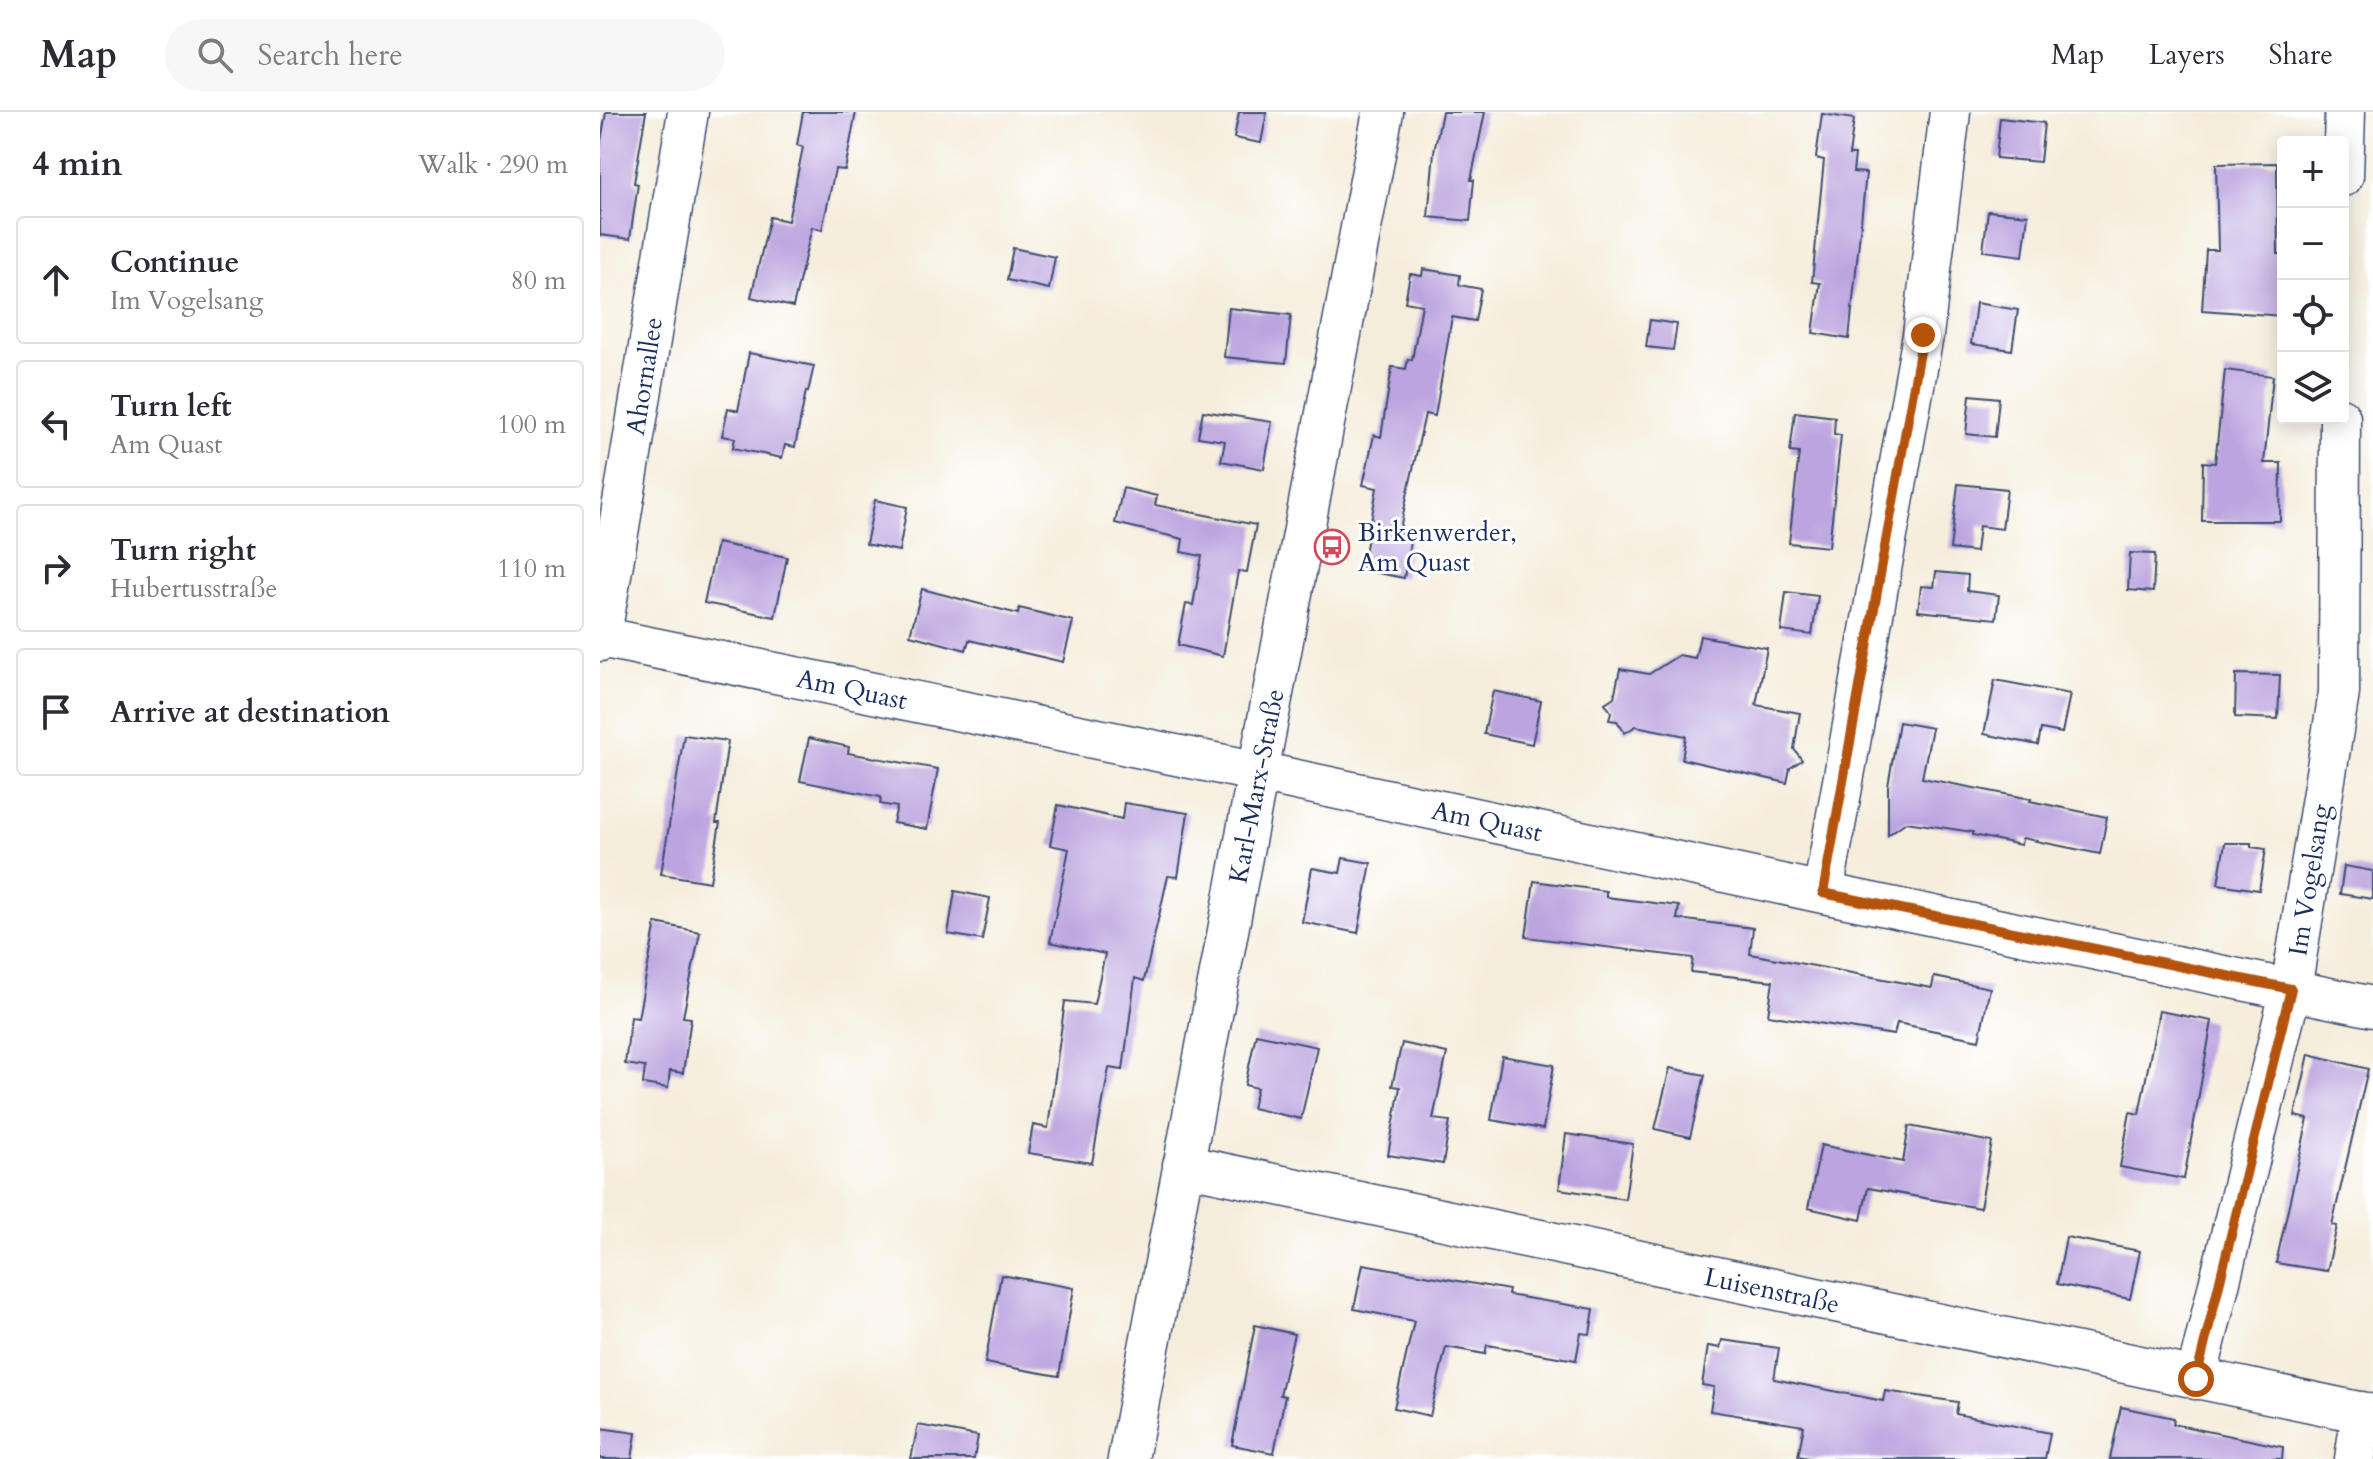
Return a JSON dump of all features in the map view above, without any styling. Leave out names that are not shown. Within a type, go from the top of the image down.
[{"type":"street","name":"Ahornallee","points":[[600,638],[688,112]]},
{"type":"street","name":"Karl-Marx-Straße","points":[[1128,1459],[1383,112]]},
{"type":"street","points":[[1823,893],[1923,335],[1950,112]]},
{"type":"street","points":[[2344,136],[2345,112]]},
{"type":"street","name":"Im Vogelsang","points":[[2196,1379],[2291,989],[2339,693],[2340,424]]},
{"type":"street","name":"Am Quast","points":[[600,638],[1259,772],[2373,1007]]},
{"type":"street","name":"Luisenstraße","points":[[1183,1165],[2368,1414],[2355,1459]]},
{"type":"building","points":[[606,112],[646,112],[634,183],[638,184],[630,239],[600,235],[600,147]]},
{"type":"building","points":[[803,112],[856,112],[845,170],[835,169],[822,230],[812,227],[793,307],[751,297],[770,217],[788,221],[803,147],[797,145]]},
{"type":"building","points":[[1239,112],[1267,112],[1261,143],[1234,138]]},
{"type":"building","points":[[1442,112],[1485,112],[1471,180],[1474,180],[1470,221],[1428,217],[1434,152]]},
{"type":"building","points":[[1822,114],[1854,119],[1849,155],[1855,155],[1853,172],[1866,173],[1849,339],[1813,333],[1820,283],[1812,282],[1824,160],[1816,158]]},
{"type":"building","points":[[2000,118],[2044,123],[2040,162],[1996,158]]},
{"type":"building","points":[[2277,163],[2277,316],[2202,310],[2206,250],[2218,250],[2216,164]]},
{"type":"building","points":[[1988,211],[2028,215],[2023,256],[1983,251]]},
{"type":"building","points":[[1013,248],[1055,257],[1049,289],[1007,280]]},
{"type":"building","points":[[1423,269],[1460,275],[1459,285],[1481,289],[1475,321],[1452,317],[1435,416],[1425,414],[1399,533],[1411,535],[1404,578],[1362,570],[1377,488],[1363,485],[1374,435],[1381,437],[1392,367],[1406,369],[1408,359],[1412,360],[1422,305],[1405,302],[1410,274],[1422,276]]},
{"type":"building","points":[[1976,303],[2018,310],[2012,350],[1971,344]]},
{"type":"building","points":[[1229,308],[1291,315],[1286,363],[1224,357]]},
{"type":"building","points":[[1650,320],[1677,324],[1673,350],[1646,347]]},
{"type":"building","points":[[749,353],[814,366],[795,447],[785,445],[782,458],[733,448],[735,438],[722,436],[728,408],[738,411]]},
{"type":"building","points":[[2225,370],[2273,376],[2264,463],[2281,463],[2280,521],[2202,521],[2203,462],[2215,463]]},
{"type":"building","points":[[1970,395],[1999,398],[1995,437],[1966,434]]},
{"type":"building","points":[[1203,411],[1272,422],[1264,469],[1221,461],[1225,441],[1198,437]]},
{"type":"building","points":[[1795,412],[1835,417],[1834,434],[1841,435],[1829,547],[1789,543],[1799,453],[1790,452]]},
{"type":"building","points":[[1958,484],[2007,489],[2002,529],[1979,526],[1976,552],[1950,549]]},
{"type":"building","points":[[1123,488],[1157,496],[1155,505],[1256,525],[1247,572],[1238,571],[1223,656],[1178,645],[1186,604],[1193,605],[1202,556],[1181,552],[1183,539],[1115,523]]},
{"type":"building","points":[[875,500],[907,507],[899,551],[866,544]]},
{"type":"building","points":[[717,543],[787,557],[775,617],[704,603]]},
{"type":"building","points":[[2130,553],[2155,554],[2153,592],[2128,590]]},
{"type":"building","points":[[1936,572],[1968,575],[1967,591],[1999,595],[1996,619],[1918,611],[1921,586],[1934,587]]},
{"type":"building","points":[[922,589],[1018,614],[1019,608],[1073,621],[1063,662],[969,640],[966,650],[910,635]]},
{"type":"building","points":[[1786,592],[1818,596],[1812,635],[1781,631]]},
{"type":"building","points":[[1700,636],[1767,648],[1756,705],[1800,713],[1794,749],[1802,760],[1790,768],[1787,783],[1682,759],[1686,736],[1636,726],[1625,733],[1617,721],[1609,720],[1611,712],[1605,703],[1614,697],[1620,669],[1649,674],[1679,655],[1695,658]]},
{"type":"building","points":[[2236,674],[2280,675],[2278,719],[2235,717]]},
{"type":"building","points":[[1995,680],[2070,694],[2062,733],[2041,729],[2038,745],[1984,734]]},
{"type":"building","points":[[1493,691],[1541,701],[1532,744],[1484,734]]},
{"type":"building","points":[[1899,722],[1932,728],[1922,778],[2107,817],[2100,854],[2022,838],[2021,845],[1973,835],[1973,832],[1906,822],[1888,835],[1888,786]]},
{"type":"building","points":[[684,735],[728,741],[716,823],[720,823],[710,882],[661,874]]},
{"type":"building","points":[[809,738],[849,747],[848,753],[938,769],[927,829],[893,823],[897,807],[880,804],[881,797],[800,781]]},
{"type":"building","points":[[1124,803],[1188,813],[1178,877],[1168,876],[1144,981],[1135,978],[1123,1070],[1109,1068],[1092,1163],[1028,1153],[1033,1125],[1048,1128],[1065,1001],[1094,1004],[1105,954],[1050,942],[1069,849],[1050,845],[1058,805],[1122,819]]},
{"type":"building","points":[[2225,843],[2251,843],[2251,847],[2266,849],[2259,890],[2218,884]]},
{"type":"building","points":[[1343,858],[1371,863],[1358,933],[1302,922],[1312,868],[1340,873]]},
{"type":"building","points":[[2344,866],[2373,871],[2373,899],[2340,894]]},
{"type":"building","points":[[1534,881],[1606,891],[1606,897],[1679,906],[1677,919],[1753,928],[1750,954],[1932,988],[1934,977],[1990,988],[1979,1040],[1897,1023],[1894,1035],[1768,1015],[1773,981],[1691,972],[1693,958],[1526,937]]},
{"type":"building","points":[[955,891],[990,898],[982,940],[948,934]]},
{"type":"building","points":[[656,923],[700,932],[683,1017],[691,1018],[683,1073],[670,1071],[668,1088],[643,1084],[645,1067],[625,1064],[631,1017],[638,1018]]},
{"type":"building","points":[[2159,1011],[2212,1021],[2184,1179],[2120,1167],[2130,1112],[2139,1114]]},
{"type":"building","points":[[1256,1034],[1317,1047],[1301,1119],[1252,1108],[1257,1088],[1245,1085]]},
{"type":"building","points":[[1402,1043],[1447,1053],[1433,1119],[1450,1121],[1443,1164],[1388,1155],[1400,1087],[1392,1086]]},
{"type":"building","points":[[2309,1054],[2368,1069],[2332,1225],[2337,1226],[2327,1271],[2276,1263],[2308,1119],[2295,1116]]},
{"type":"building","points":[[1502,1056],[1554,1065],[1543,1129],[1491,1120]]},
{"type":"building","points":[[1670,1068],[1705,1075],[1690,1137],[1655,1129]]},
{"type":"building","points":[[1909,1126],[1992,1142],[1980,1208],[1868,1188],[1861,1220],[1808,1208],[1821,1145],[1903,1162]]},
{"type":"building","points":[[1566,1134],[1633,1144],[1625,1199],[1559,1189]]},
{"type":"building","points":[[2066,1237],[2140,1251],[2130,1299],[2057,1284]]},
{"type":"building","points":[[1363,1264],[1509,1290],[1508,1295],[1594,1309],[1590,1334],[1581,1333],[1576,1360],[1487,1345],[1485,1354],[1446,1347],[1430,1416],[1394,1408],[1414,1321],[1354,1309]]},
{"type":"building","points":[[1001,1275],[1074,1288],[1059,1376],[985,1363]]},
{"type":"building","points":[[1255,1325],[1294,1334],[1280,1395],[1285,1396],[1274,1453],[1232,1445]]},
{"type":"building","points":[[1722,1340],[1779,1348],[1774,1379],[1883,1401],[1885,1391],[1958,1402],[1956,1414],[2050,1433],[2045,1459],[1814,1459],[1798,1456],[1804,1426],[1710,1411],[1714,1387],[1702,1385],[1708,1346],[1720,1348]]},
{"type":"building","points":[[2121,1407],[2174,1418],[2173,1424],[2283,1447],[2282,1459],[2110,1459]]},
{"type":"building","points":[[918,1425],[978,1436],[974,1459],[911,1459]]},
{"type":"building","points":[[600,1428],[636,1433],[632,1459],[600,1459]]},
{"type":"place","name":"Birkenwerder, Am Quast","points":[[1332,547]]},
{"type":"route","points":[[1923,335],[1823,893],[2291,989],[2196,1379]]}]
